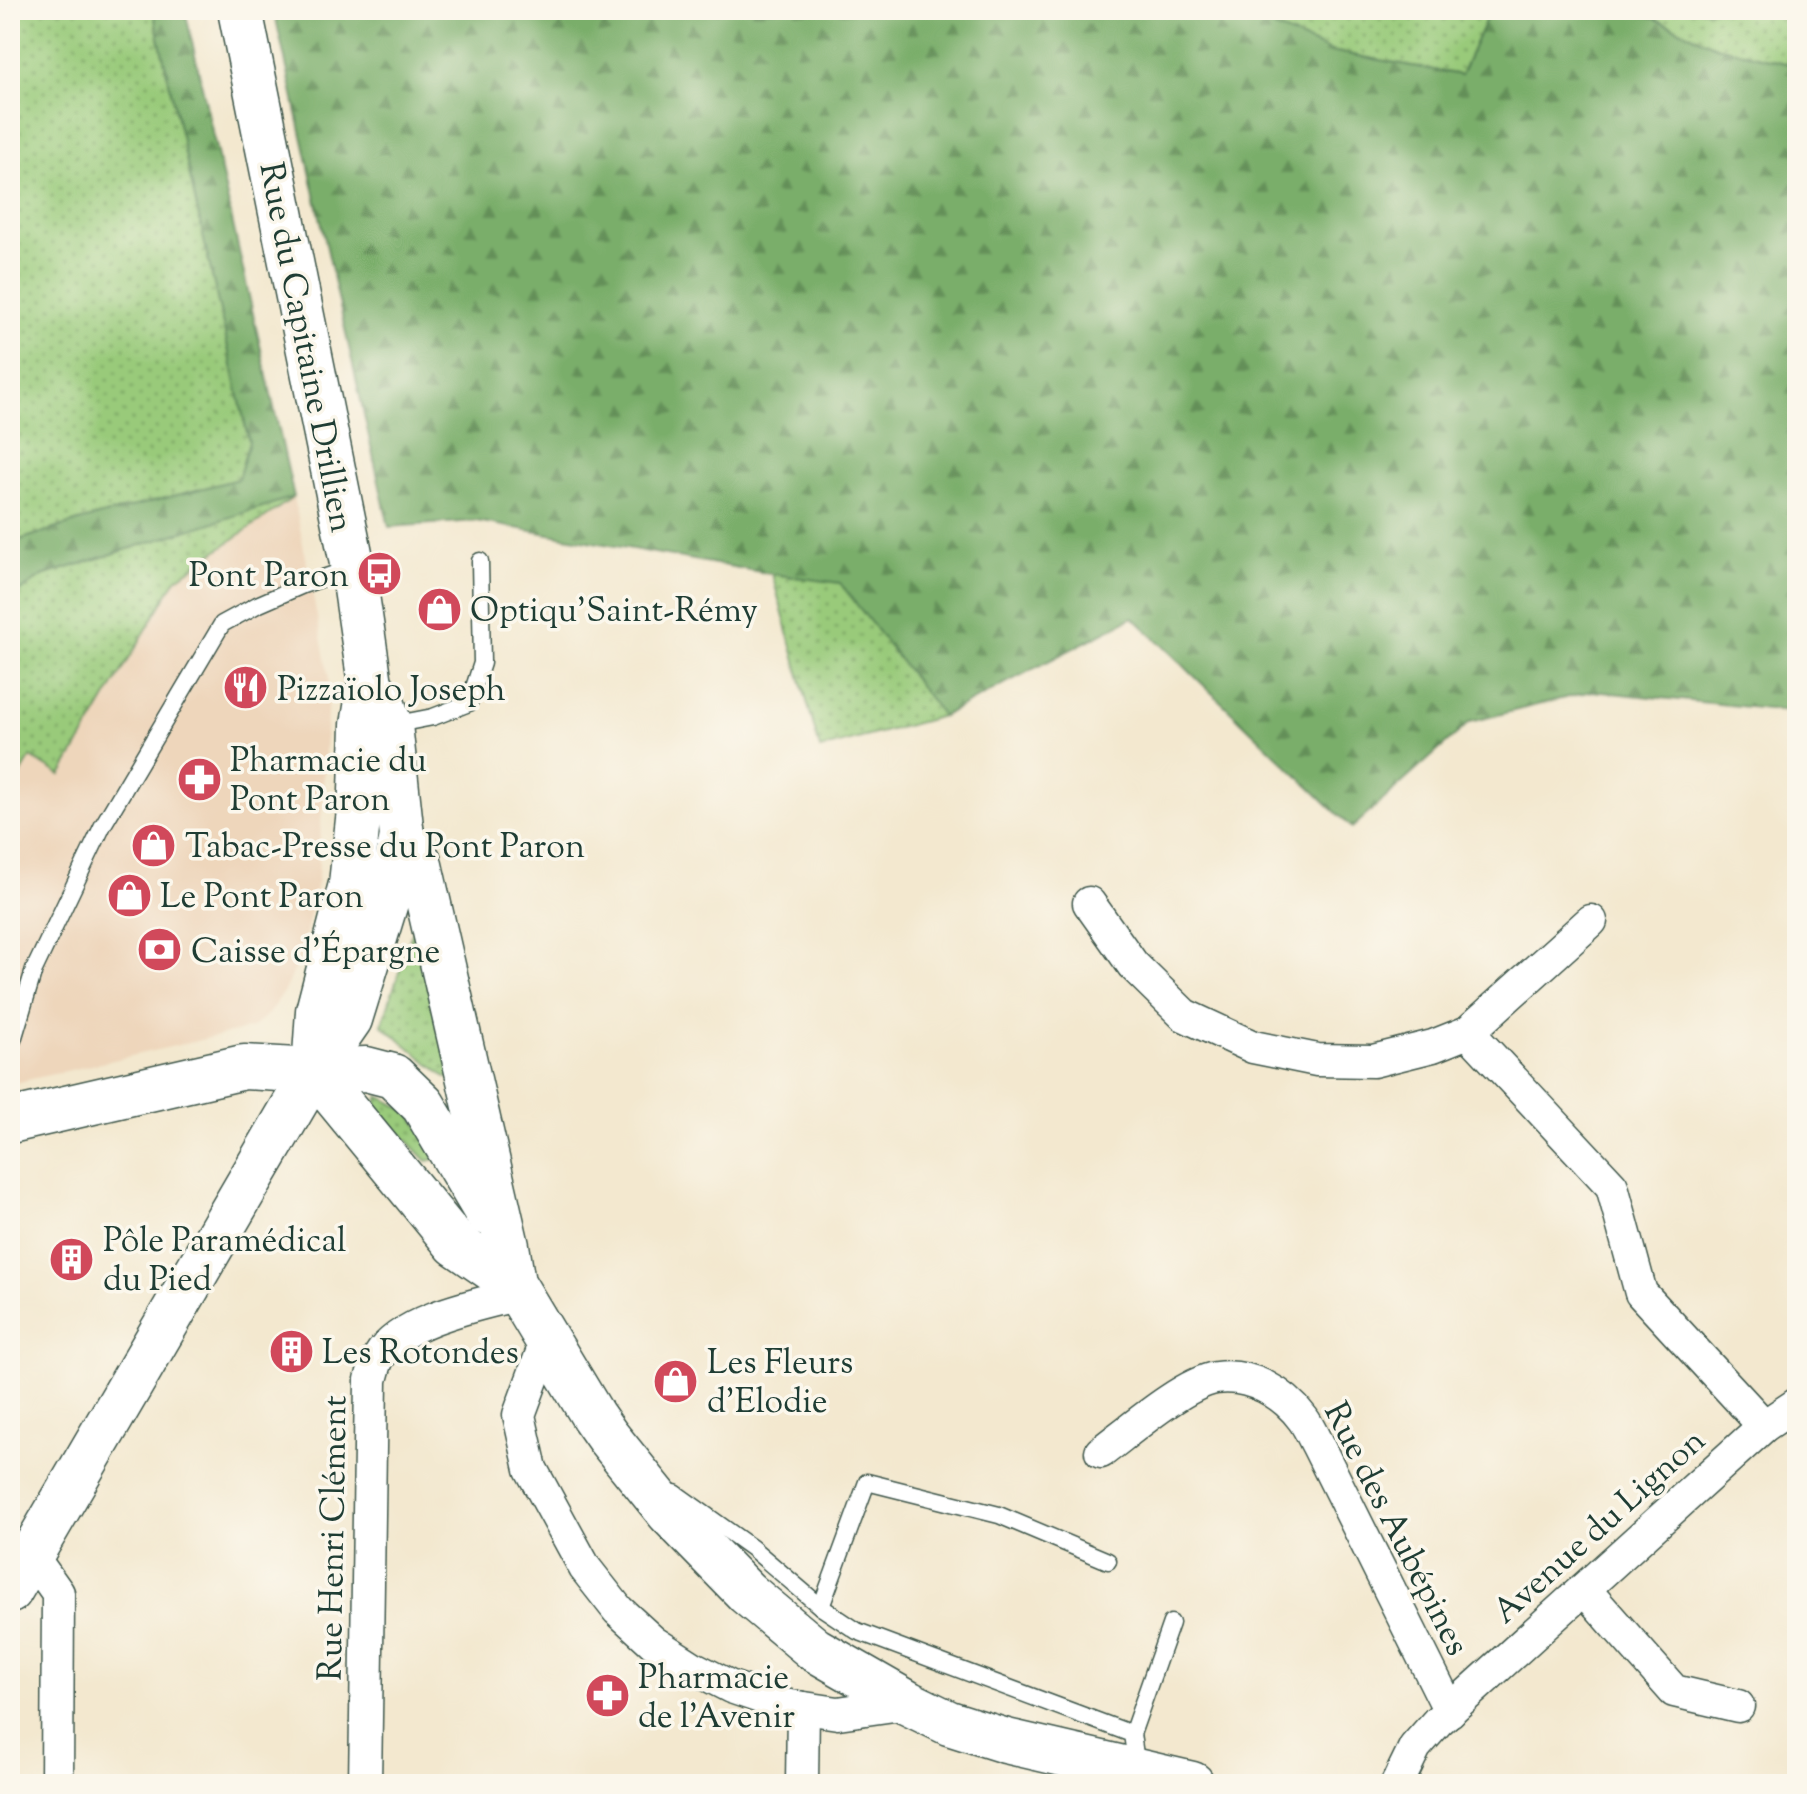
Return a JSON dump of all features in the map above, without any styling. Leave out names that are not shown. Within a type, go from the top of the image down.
[{"type":"main road","name":"Rue du Capitaine Drillien","points":[[240,10],[353,568],[370,684]]},
{"type":"main road","points":[[20,1573],[314,1071],[350,1019],[395,873],[402,836],[390,725],[382,702],[370,684]]},
{"type":"main road","points":[[370,684],[363,725],[361,792],[351,884],[318,1011],[314,1071],[456,1244],[513,1274]]},
{"type":"main road","points":[[402,836],[419,861],[513,1274]]},
{"type":"main road","points":[[10,1121],[244,1067],[314,1071],[366,1069],[393,1076],[423,1105],[547,1339],[593,1416],[669,1513],[747,1593],[814,1649],[949,1723],[1006,1741],[1135,1753],[1192,1784]]},
{"type":"street","points":[[1089,903],[1133,965],[1184,1015],[1253,1047],[1317,1060],[1373,1061],[1433,1046],[1468,1032],[1591,921]]},
{"type":"street","points":[[1468,1032],[1612,1186],[1641,1293],[1764,1426]]},
{"type":"street","name":"Rue Henri Clément","points":[[365,1784],[371,1380],[378,1357],[393,1339],[462,1308],[513,1274]]},
{"type":"street","points":[[547,1339],[519,1415],[531,1469],[585,1568],[618,1610],[653,1642],[692,1667],[731,1687],[784,1705],[838,1713],[908,1703]]},
{"type":"street","name":"Rue des Aubépines","points":[[1101,1452],[1185,1390],[1216,1378],[1241,1379],[1262,1385],[1288,1401],[1305,1421],[1450,1711]]},
{"type":"street","name":"Avenue du Lignon","points":[[1397,1784],[1415,1747],[1450,1711],[1764,1426],[1797,1404]]},
{"type":"street","points":[[20,1573],[58,1593],[57,1784]]},
{"type":"street","points":[[1584,1589],[1674,1691],[1738,1706]]},
{"type":"street","points":[[802,1784],[803,1708]]},
{"type":"lane","points":[[390,725],[433,717],[469,703],[482,663],[480,561]]},
{"type":"lane","points":[[13,1040],[34,970],[103,825],[222,624],[303,585],[353,568]]},
{"type":"lane","points":[[622,1455],[752,1548],[821,1607],[857,1631],[1135,1753],[1171,1623]]},
{"type":"lane","points":[[821,1607],[867,1482],[999,1515],[1108,1561]]},
{"type":"shaded area","points":[[294,497],[329,679],[318,878],[301,956],[283,993],[269,1013],[252,1028],[10,1084],[10,792],[31,756],[62,774],[176,579]]},
{"type":"green space","points":[[10,10],[153,10],[249,442],[238,479],[79,521],[10,543]]},
{"type":"green space","points":[[153,10],[185,10],[294,497],[42,576],[10,598],[10,543],[79,521],[238,479],[249,442]]},
{"type":"green space","points":[[274,10],[1239,10],[1248,17],[1331,51],[1461,75],[1490,10],[1622,10],[1649,16],[1716,46],[1797,66],[1797,712],[1592,691],[1470,722],[1352,828],[1133,617],[943,716],[840,583],[772,574],[476,521],[389,527]]},
{"type":"green space","points":[[1239,10],[1490,10],[1461,75],[1331,51],[1248,17]]},
{"type":"green space","points":[[1622,10],[1797,10],[1797,66],[1716,46],[1649,16]]},
{"type":"green space","points":[[294,497],[176,579],[61,775],[31,757],[10,792],[10,598],[42,576]]},
{"type":"green space","points":[[772,574],[841,583],[943,716],[820,749]]},
{"type":"green space","points":[[418,914],[460,1083],[444,1076],[382,1025]]},
{"type":"green space","points":[[379,1096],[411,1113],[437,1159],[427,1161],[375,1107]]},
{"type":"place","name":"Pont Paron","points":[[380,574]]},
{"type":"place","name":"Optiqu'Saint-Rémy","points":[[439,609]]},
{"type":"place","name":"Pizzaïolo Joseph","points":[[246,688]]},
{"type":"place","name":"Pharmacie du Pont Paron","points":[[199,779]]},
{"type":"place","name":"Tabac-Presse du Pont Paron","points":[[154,845]]},
{"type":"place","name":"Le Pont Paron","points":[[129,895]]},
{"type":"place","name":"Caisse d'Épargne","points":[[160,950]]},
{"type":"place","name":"Pôle Paramédical du Pied","points":[[72,1259]]},
{"type":"place","name":"Les Rotondes","points":[[291,1351]]},
{"type":"place","name":"Les Fleurs d'Elodie","points":[[676,1381]]},
{"type":"place","name":"Pharmacie de l'Avenir","points":[[607,1696]]}]
